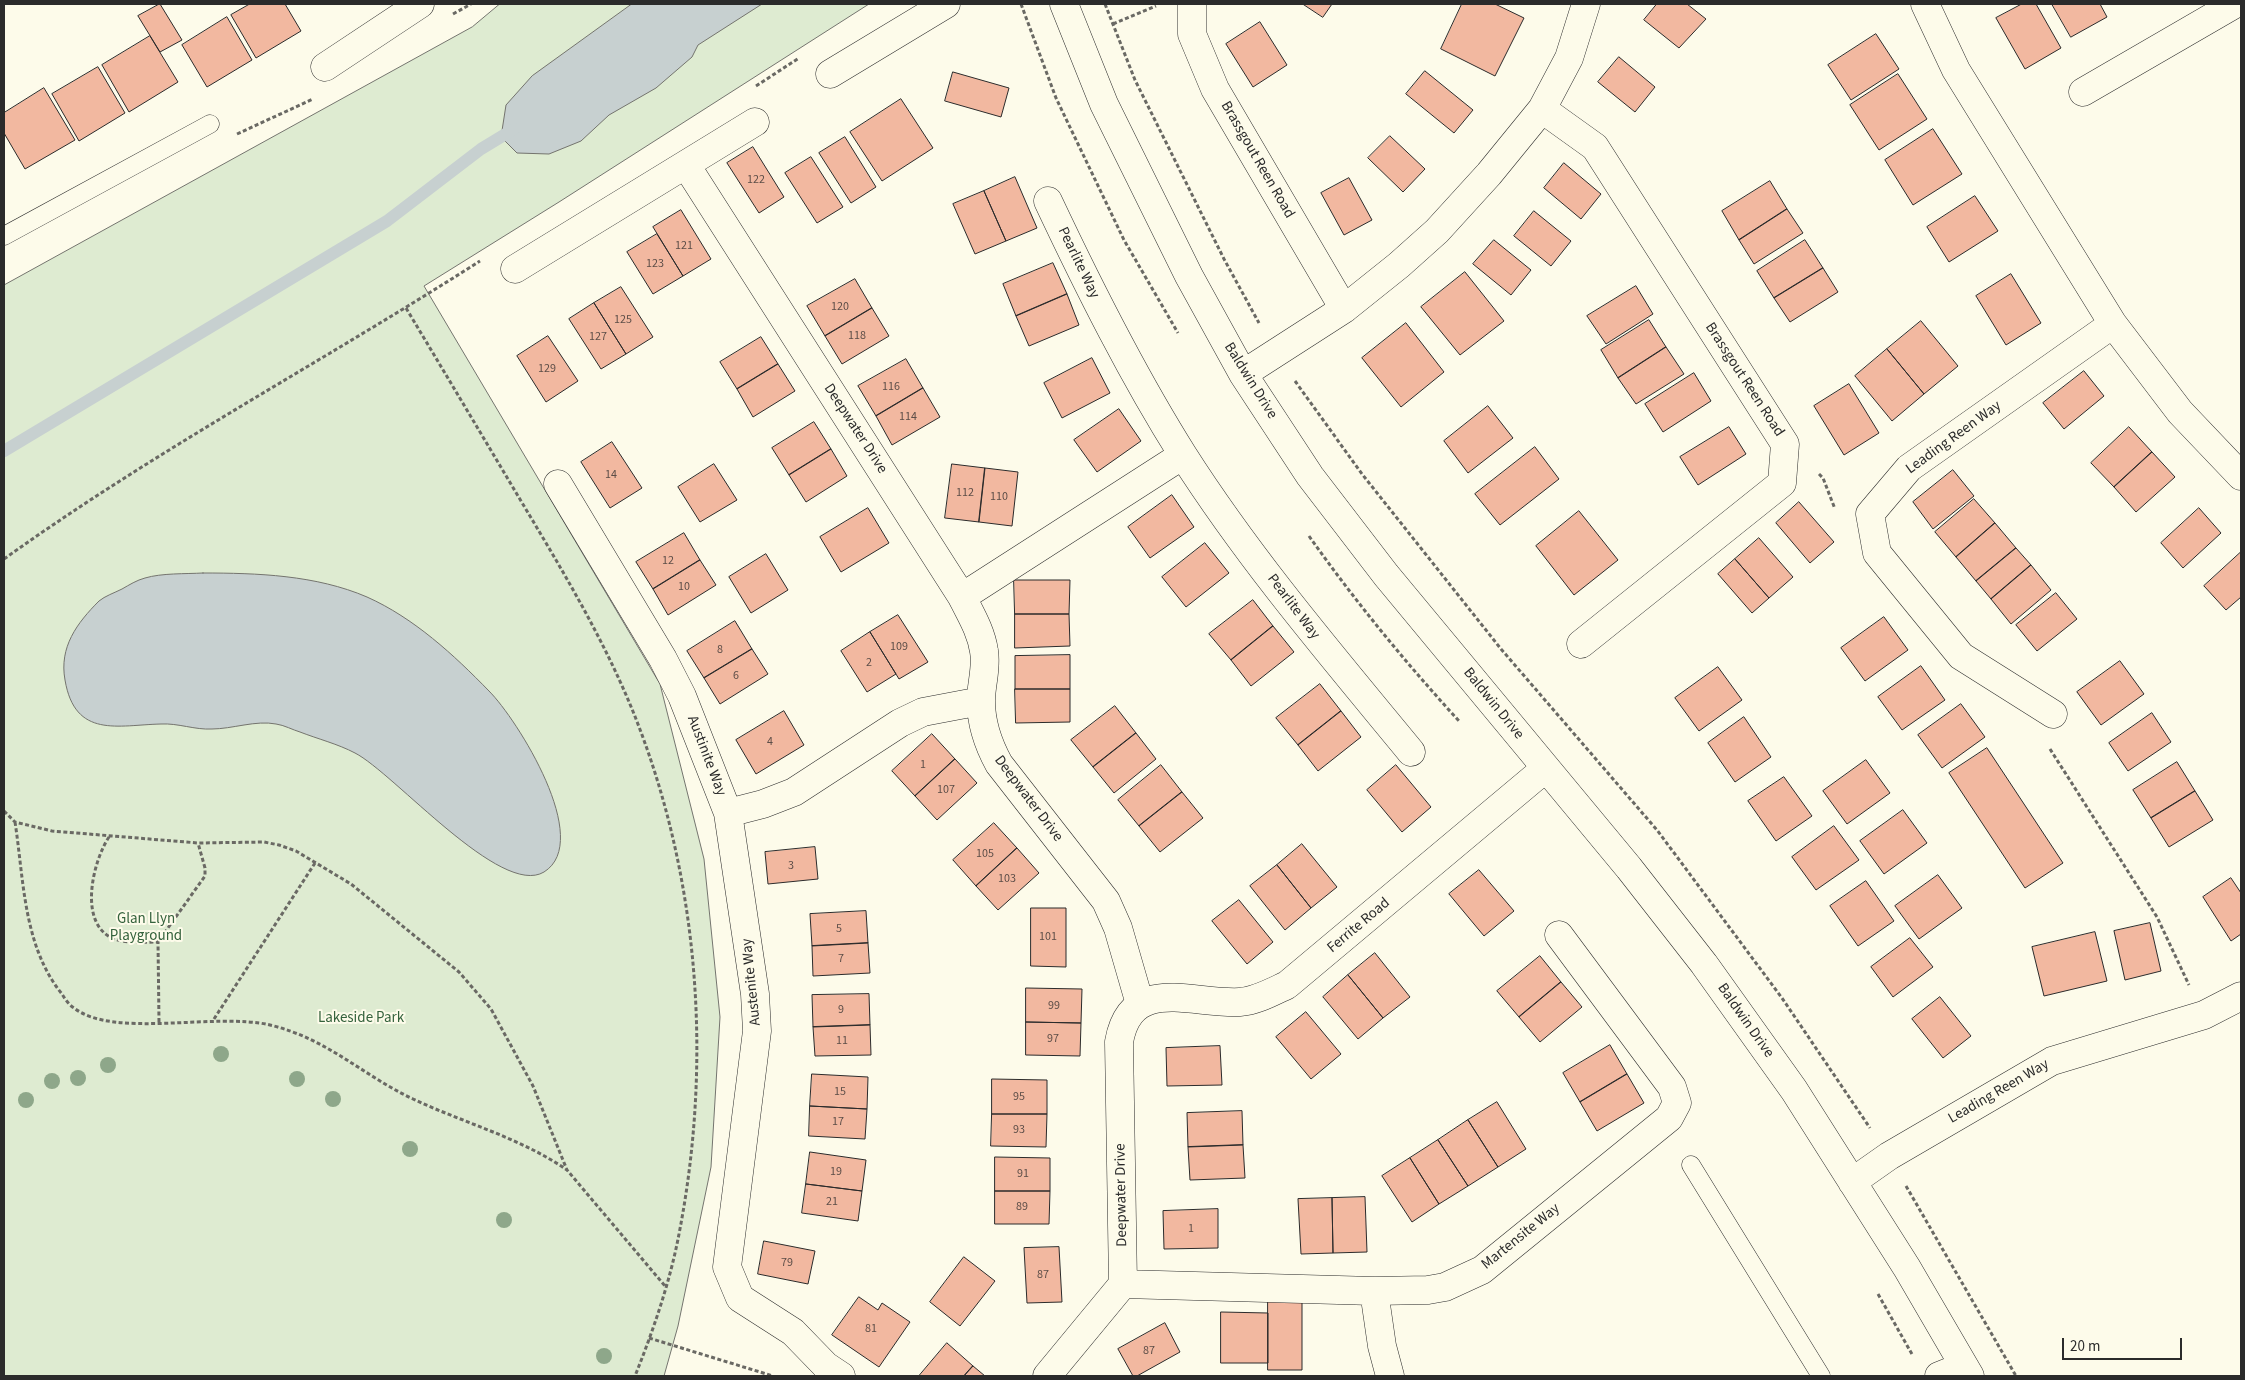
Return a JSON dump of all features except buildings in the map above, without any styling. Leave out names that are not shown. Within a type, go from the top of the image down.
[{"type":"street","points":[[324,67],[420,4]]},
{"type":"street","points":[[830,74],[946,4]]},
{"type":"street","name":"Baldwin Drive","points":[[1064,4],[1104,104],[1189,276],[1243,374],[1310,476],[1380,567],[1629,868],[1704,964],[1794,1090],[1907,1268],[1967,1371]]},
{"type":"street","name":"Brassgout Reen Road","points":[[1192,4],[1192,34],[1215,89],[1344,309]]},
{"type":"street","points":[[1243,374],[1344,309],[1399,266],[1437,231],[1489,174],[1542,109],[1569,58],[1586,4]]},
{"type":"street","points":[[1925,4],[1956,70],[2113,324],[2180,412],[2241,476]]},
{"type":"street","points":[[2083,92],[2234,4]]},
{"type":"street","name":"Brassgout Reen Road","points":[[1542,109],[1595,147],[1785,444],[1782,482],[1581,644]]},
{"type":"street","points":[[515,269],[755,122]]},
{"type":"street","name":"Deepwater Drive","points":[[686,164],[962,597],[977,626],[984,652],[984,679],[981,701],[984,731],[999,764],[1106,901],[1113,914],[1140,1004],[1128,1015],[1122,1026],[1119,1042],[1123,1284]]},
{"type":"street","name":"Pearlite Way","points":[[1048,201],[1088,286],[1184,455],[1240,536],[1317,638],[1411,752]]},
{"type":"street","name":"Leading Reen Way","points":[[2053,714],[1961,656],[1876,553],[1870,514],[1908,468],[2113,324]]},
{"type":"street","points":[[962,597],[1184,455]]},
{"type":"street","name":"Austinite Way","points":[[558,484],[678,688],[699,735],[728,812],[762,804],[794,792],[900,723],[923,712],[981,701]]},
{"type":"street","name":"Ferrite Road","points":[[1140,1004],[1155,998],[1168,997],[1240,1002],[1265,996],[1287,985],[1546,768]]},
{"type":"street","name":"Austenite Way","points":[[728,812],[756,994],[757,1031],[727,1267],[740,1298],[792,1332],[826,1366],[841,1376]]},
{"type":"street","name":"Martensite Way","points":[[1123,1284],[1374,1291],[1428,1290],[1445,1287],[1482,1270],[1668,1118],[1676,1103],[1672,1087],[1558,934]]},
{"type":"street","name":"Leading Reen Way","points":[[1852,1182],[1889,1156],[2052,1061],[2204,1016],[2241,996]]},
{"type":"street","points":[[1047,1376],[1123,1284]]},
{"type":"street","points":[[1374,1291],[1382,1346],[1390,1376]]},
{"type":"street","points":[[1939,1376],[1967,1371]]},
{"type":"lane","points":[[4,236],[210,124]]},
{"type":"lane","points":[[1691,1165],[1821,1376]]},
{"type":"path","points":[[1104,4],[1135,80],[1224,259],[1275,353],[1362,474],[1501,649],[1657,830],[1782,998],[1889,1156],[2016,1376]]},
{"type":"path","points":[[1113,24],[1160,4]]},
{"type":"path","points":[[4,559],[51,525],[126,477],[406,308],[561,567],[604,648],[632,708],[659,782],[684,885],[693,947],[696,1088],[689,1169],[682,1216],[665,1286],[635,1376]]},
{"type":"path","points":[[4,811],[15,822],[52,831],[198,843],[264,842],[296,851],[351,884],[459,972],[491,1009],[533,1086],[567,1170]]},
{"type":"path","points":[[15,822],[34,945],[52,982],[73,1008],[94,1019],[117,1023],[214,1020],[267,1024],[303,1034],[354,1062],[412,1099],[545,1155],[567,1170],[665,1286]]},
{"type":"path","points":[[109,837],[95,864],[92,883],[92,904],[97,926],[112,938],[128,942],[158,942]]},
{"type":"path","points":[[159,1022],[158,942],[205,876],[205,868],[198,843]]},
{"type":"path","points":[[214,1020],[316,863]]},
{"type":"path","points":[[649,1338],[773,1376]]},
{"type":"green space","name":"Lakeside Park","points":[[500,4],[869,4],[424,286],[660,684],[704,859],[720,1017],[711,1167],[678,1326],[664,1376],[4,1376],[4,285],[472,27]]},
{"type":"shaded area","points":[[632,4],[762,4],[698,45],[692,57],[656,88],[609,115],[581,141],[549,154],[517,153],[501,137],[506,105],[532,76]]},
{"type":"shaded area","points":[[203,573],[286,577],[327,584],[348,590],[367,597],[401,615],[462,664],[501,706],[532,752],[546,780],[556,808],[560,835],[557,856],[544,872],[525,875],[502,867],[448,830],[373,765],[355,753],[282,725],[260,723],[220,729],[167,724],[114,726],[88,720],[78,712],[70,699],[65,680],[65,657],[67,646],[72,636],[91,609],[104,598],[142,579],[166,574]]},
{"type":"waterway","points":[[4,451],[387,221],[481,149],[514,129]]},
{"type":"park label","name":"Glan Llyn Playground","points":[[146,928]]}]
